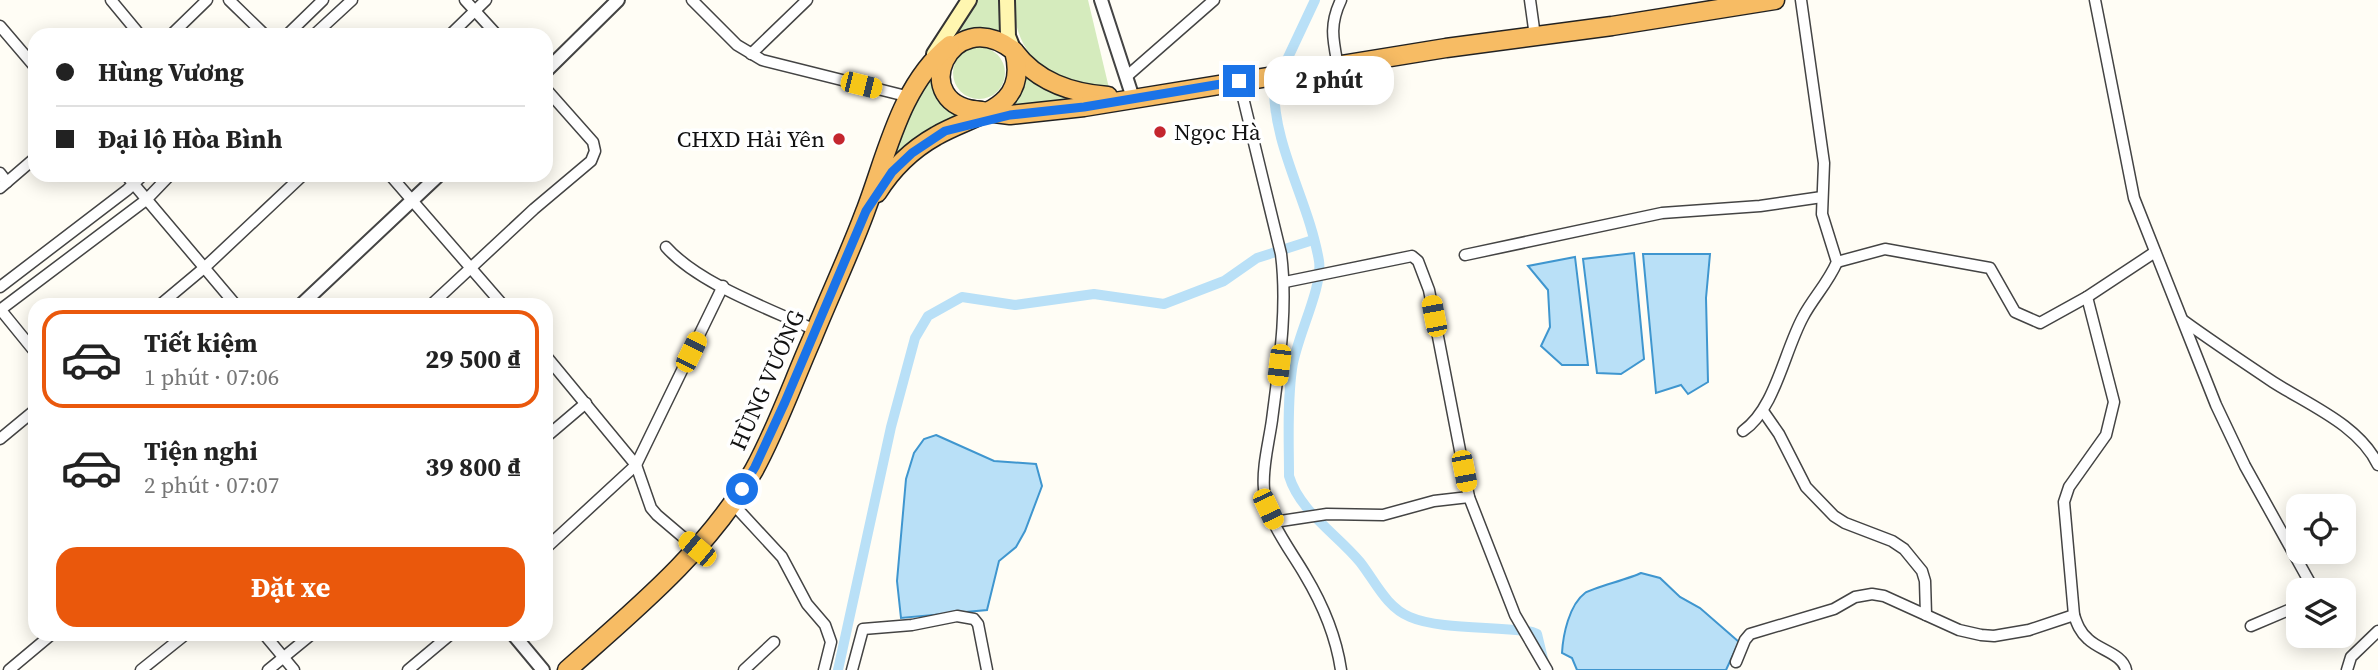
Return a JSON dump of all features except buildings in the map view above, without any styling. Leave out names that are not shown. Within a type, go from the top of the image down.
[{"type":"highway","points":[[946,51],[940,72],[942,85],[958,105],[991,111],[1084,107],[1721,4],[1776,0]]},
{"type":"highway","points":[[866,211],[885,152],[921,76],[960,37],[983,32],[995,36],[1040,76],[1060,87],[1087,94],[1133,98]]},
{"type":"highway","points":[[866,211],[902,161],[945,131],[991,111],[1007,99],[1018,76],[1014,51]]},
{"type":"highway","points":[[945,131],[991,111]]},
{"type":"highway","name":"HÙNG VƯƠNG","points":[[567,670],[659,588],[697,549],[733,504],[755,467],[866,211]]},
{"type":"main road","points":[[921,76],[959,13],[970,0]]},
{"type":"main road","points":[[1007,0],[1006,19],[1014,51]]},
{"type":"main road","points":[[946,51],[959,13]]},
{"type":"street","points":[[111,0],[134,28]]},
{"type":"street","points":[[178,28],[207,0]]},
{"type":"street","points":[[229,0],[258,28]]},
{"type":"street","points":[[294,28],[323,0]]},
{"type":"street","points":[[322,28],[352,0]]},
{"type":"street","points":[[465,0],[491,28]]},
{"type":"street","points":[[457,28],[486,0]]},
{"type":"street","points":[[553,64],[618,0]]},
{"type":"street","points":[[692,0],[737,45],[762,60],[910,97]]},
{"type":"street","points":[[751,54],[807,0]]},
{"type":"street","points":[[1101,0],[1133,98]]},
{"type":"street","points":[[1126,78],[1214,0]]},
{"type":"street","points":[[1338,66],[1332,32],[1335,13],[1342,0]]},
{"type":"street","points":[[1530,0],[1535,36]]},
{"type":"street","points":[[1743,430],[1753,424],[1763,411],[1788,345],[1812,301],[1828,282],[1837,262],[1822,214],[1824,163],[1801,0]]},
{"type":"street","points":[[2095,0],[2130,182],[2155,252],[2207,383],[2245,466],[2307,578]]},
{"type":"street","points":[[0,26],[28,59]]},
{"type":"street","points":[[1239,81],[1281,254],[1284,282],[1279,365],[1263,488],[1268,509],[1324,611],[1336,645],[1341,670]]},
{"type":"street","points":[[438,298],[534,209],[591,162],[595,152],[593,142],[553,97]]},
{"type":"street","points":[[0,173],[4,185],[28,164]]},
{"type":"street","points":[[28,344],[0,310],[146,199],[163,182]]},
{"type":"street","points":[[168,298],[296,182]]},
{"type":"street","points":[[396,182],[497,298]]},
{"type":"street","points":[[308,298],[432,182]]},
{"type":"street","points":[[0,287],[133,184],[230,298]]},
{"type":"street","points":[[1465,255],[1662,213],[1760,206],[1822,197]]},
{"type":"street","points":[[666,247],[691,268],[723,286],[816,330]]},
{"type":"street","points":[[1837,262],[1885,249],[1990,268],[2015,312],[2040,323],[2087,298],[2155,252]]},
{"type":"street","points":[[1284,282],[1412,256],[1418,261],[1429,290],[1469,497],[1515,615],[1547,670]]},
{"type":"street","points":[[553,542],[636,465],[723,286]]},
{"type":"street","points":[[2087,298],[2114,402],[2106,435],[2069,487],[2064,502],[2074,615],[2077,625],[2089,641],[2122,660],[2126,670]]},
{"type":"street","points":[[2182,320],[2339,423],[2365,444],[2378,465]]},
{"type":"street","points":[[553,364],[636,465],[651,508],[697,549]]},
{"type":"street","points":[[553,430],[586,403]]},
{"type":"street","points":[[1763,411],[1779,434],[1806,488],[1834,516],[1892,541],[1904,549],[1922,571],[1926,615]]},
{"type":"street","points":[[0,439],[28,416]]},
{"type":"street","points":[[1275,522],[1327,514],[1383,515],[1434,501],[1469,497]]},
{"type":"street","points":[[733,504],[782,557],[807,604],[825,625],[831,642],[824,670]]},
{"type":"street","points":[[1736,662],[1750,634],[1834,609],[1861,595],[1884,596],[1959,630],[1994,636],[2029,630],[2074,615]]},
{"type":"street","points":[[2250,626],[2286,611]]},
{"type":"street","points":[[852,670],[863,629],[912,625],[957,616],[974,619],[978,624],[987,670]]},
{"type":"street","points":[[2347,670],[2351,657],[2378,631]]},
{"type":"street","points":[[9,670],[44,641]]},
{"type":"street","points":[[141,670],[177,641]]},
{"type":"street","points":[[270,641],[294,670]]},
{"type":"street","points":[[268,670],[303,641]]},
{"type":"street","points":[[408,670],[443,641]]},
{"type":"street","points":[[519,641],[544,670]]},
{"type":"street","points":[[744,670],[774,642]]},
{"type":"green space","points":[[977,0],[1000,0],[1000,33],[974,29],[956,31]]},
{"type":"green space","points":[[1014,0],[1088,0],[1109,88],[1071,83],[1040,65],[1020,38],[1015,20]]},
{"type":"green space","points":[[979,47],[989,49],[997,55],[1003,63],[1003,83],[997,91],[989,97],[979,99],[969,97],[961,91],[955,83],[953,73],[955,63],[961,55],[969,49]]},
{"type":"green space","points":[[1024,72],[1086,100],[1007,110]]},
{"type":"green space","points":[[929,73],[936,89],[960,115],[886,163]]},
{"type":"water","points":[[1634,253],[1644,359],[1621,374],[1597,373],[1583,259]]},
{"type":"water","points":[[1643,254],[1710,254],[1706,298],[1708,382],[1688,394],[1681,385],[1656,393]]},
{"type":"water","points":[[1575,257],[1588,365],[1562,365],[1541,346],[1550,327],[1548,290],[1528,266]]},
{"type":"water","points":[[936,435],[994,461],[1036,464],[1042,486],[1016,547],[999,561],[987,610],[901,618],[897,581],[906,479],[914,453],[924,439]]},
{"type":"water","points":[[1641,573],[1660,578],[1680,597],[1700,608],[1739,642],[1726,670],[1577,670],[1572,658],[1562,653],[1568,621],[1579,598],[1589,591]]},
{"type":"waterway","points":[[1284,66],[1315,0]]},
{"type":"waterway","points":[[1274,85],[1279,130],[1308,217],[1319,261],[1317,285],[1294,357],[1290,382],[1289,476],[1294,489],[1310,512],[1351,552],[1382,593],[1402,613],[1437,624],[1532,632],[1537,634],[1544,663]]},
{"type":"waterway","points":[[838,670],[891,427],[915,338],[928,316],[962,297],[1015,305],[1094,294],[1164,304],[1224,281],[1257,258],[1313,240]]},
{"type":"place","name":"Ngọc Hà","points":[[1160,132]]},
{"type":"place","name":"CHXD Hải Yên","points":[[839,139]]},
{"type":"route","points":[[742,489],[785,402],[866,211],[902,161],[934,136],[945,131],[1010,115],[1084,107],[1239,81]]}]
